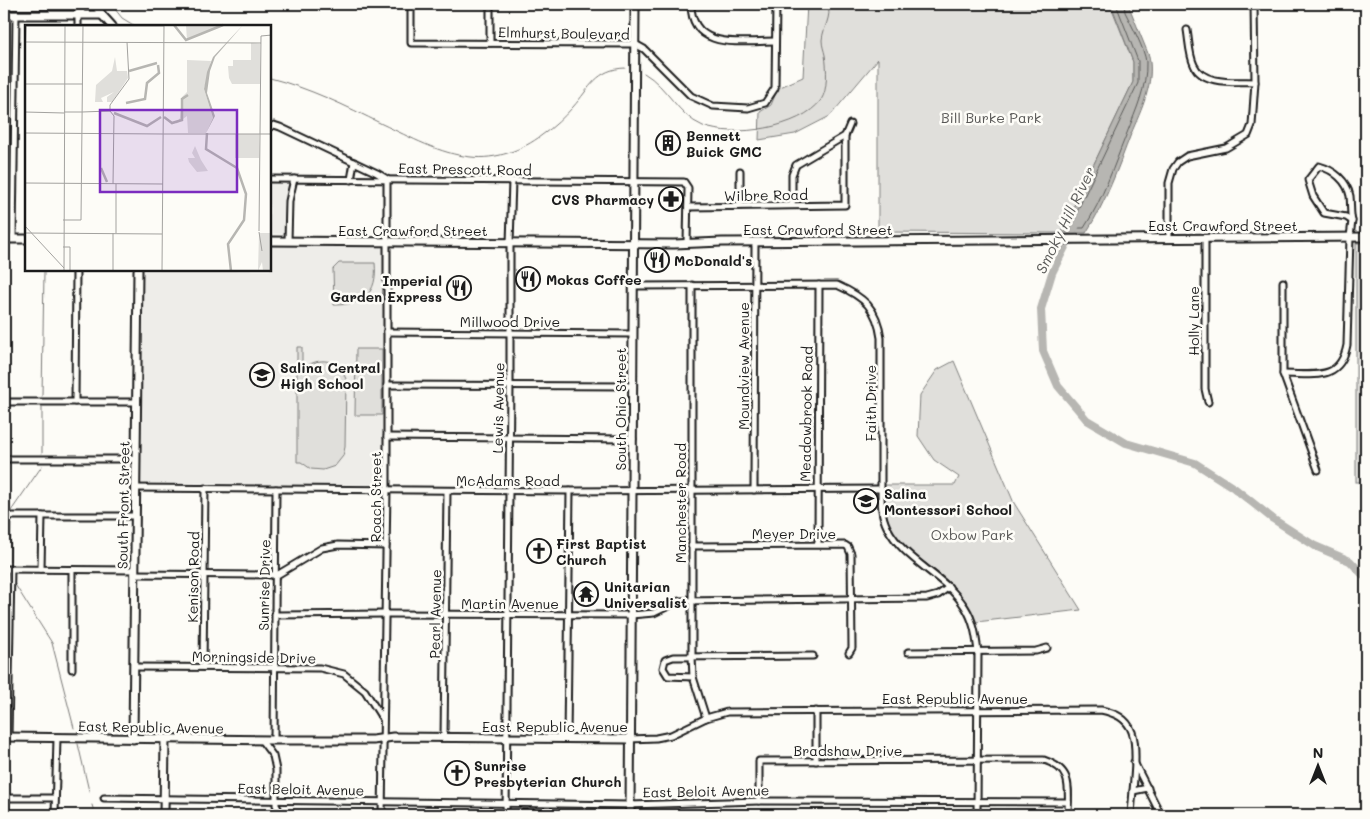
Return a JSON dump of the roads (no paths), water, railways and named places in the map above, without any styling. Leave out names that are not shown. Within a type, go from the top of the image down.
[{"type":"street","points":[[78,25],[78,15],[84,4]]},
{"type":"street","points":[[95,4],[111,25]]},
{"type":"street","name":"Elmhurst Boulevard","points":[[412,4],[411,43],[635,44],[644,49],[691,96],[713,106],[748,108],[766,103],[774,88],[776,42]]},
{"type":"street","points":[[490,4],[490,43]]},
{"type":"street","name":"South Ohio Street","points":[[630,815],[635,4]]},
{"type":"street","points":[[690,4],[692,21],[706,36],[718,41],[776,42],[776,4]]},
{"type":"street","points":[[1169,238],[1169,183],[1173,169],[1178,162],[1187,156],[1226,148],[1248,135],[1252,125],[1255,82],[1254,4]]},
{"type":"street","points":[[4,15],[102,15]]},
{"type":"street","points":[[13,239],[16,15]]},
{"type":"street","points":[[1187,30],[1194,66],[1203,75],[1213,80],[1255,82]]},
{"type":"street","points":[[792,205],[792,175],[796,165],[845,136],[850,124]]},
{"type":"street","points":[[271,126],[274,125],[280,127],[387,179]]},
{"type":"street","name":"Wilbre Road","points":[[688,207],[846,205],[845,136]]},
{"type":"street","points":[[351,180],[354,162]]},
{"type":"street","points":[[1283,374],[1324,374],[1336,368],[1345,358],[1352,221],[1350,195],[1343,181],[1330,168],[1319,166],[1308,180],[1313,196],[1324,213],[1346,217],[1352,221]]},
{"type":"street","points":[[740,171],[740,206]]},
{"type":"street","name":"East Prescott Road","points":[[271,180],[387,179],[684,182],[688,188],[688,207]]},
{"type":"street","name":"Roach Street","points":[[382,815],[387,489],[387,179]]},
{"type":"street","points":[[288,241],[288,201],[294,180]]},
{"type":"street","name":"Lewis Avenue","points":[[506,815],[512,181]]},
{"type":"street","points":[[687,243],[688,207]]},
{"type":"street","name":"East Crawford Street","points":[[271,241],[634,244],[1366,237]]},
{"type":"street","name":"Holly Lane","points":[[1205,238],[1204,389],[1208,402]]},
{"type":"street","points":[[4,239],[25,239]]},
{"type":"street","name":"Moundview Avenue","points":[[754,490],[755,242]]},
{"type":"street","points":[[75,402],[76,271]]},
{"type":"street","name":"South Front Street","points":[[133,739],[138,271]]},
{"type":"street","points":[[1283,282],[1283,374],[1318,470]]},
{"type":"street","name":"Manchester Road","points":[[692,285],[692,657],[693,677],[706,718]]},
{"type":"street","name":"Meadowbrook Road","points":[[818,544],[819,285]]},
{"type":"street","name":"Faith Drive","points":[[634,286],[837,285],[855,293],[873,311],[880,327],[881,338],[880,489],[887,527],[902,548],[949,587],[966,608],[975,630],[978,652],[976,815]]},
{"type":"street","name":"Millwood Drive","points":[[388,332],[633,334]]},
{"type":"street","points":[[387,385],[633,386]]},
{"type":"street","points":[[4,402],[136,402]]},
{"type":"street","points":[[387,437],[633,439]]},
{"type":"street","points":[[4,459],[136,459]]},
{"type":"street","name":"McAdams Road","points":[[136,488],[447,491],[880,489]]},
{"type":"street","name":"Kenison Road","points":[[203,667],[205,488]]},
{"type":"street","name":"Sunrise Drive","points":[[274,740],[276,489]]},
{"type":"street","name":"Pearl Avenue","points":[[444,738],[447,491]]},
{"type":"street","points":[[567,739],[570,491]]},
{"type":"street","points":[[4,516],[135,516]]},
{"type":"street","points":[[41,569],[42,516]]},
{"type":"street","name":"Meyer Drive","points":[[691,546],[841,544],[848,548],[851,554],[852,648],[850,653]]},
{"type":"street","points":[[4,569],[276,575],[322,548],[338,545],[386,546]]},
{"type":"street","points":[[6,737],[6,640],[11,569]]},
{"type":"street","points":[[72,570],[72,669]]},
{"type":"street","name":"Martin Avenue","points":[[276,615],[632,616],[654,613],[680,601],[927,598],[938,595],[949,587]]},
{"type":"street","points":[[908,652],[1036,651],[1047,648]]},
{"type":"street","points":[[693,677],[671,677],[662,668],[665,660],[668,658],[692,657],[813,656]]},
{"type":"street","name":"Morningside Drive","points":[[134,667],[320,668],[344,674],[365,691],[383,719]]},
{"type":"street","points":[[370,699],[376,700],[384,695]]},
{"type":"street","name":"East Republic Avenue","points":[[6,737],[165,740],[373,740],[393,737],[630,739],[671,736],[706,718],[727,712],[1101,710],[1115,713],[1126,721],[1132,731],[1134,761]]},
{"type":"street","points":[[816,711],[816,761]]},
{"type":"street","points":[[55,815],[57,738]]},
{"type":"street","points":[[164,815],[165,740]]},
{"type":"street","points":[[260,740],[273,756],[275,763],[275,800],[282,815]]},
{"type":"street","name":"Bradshaw Drive","points":[[759,801],[759,761],[1044,760],[1056,764],[1065,774],[1068,783],[1068,802]]},
{"type":"street","points":[[1134,761],[1162,815]]},
{"type":"street","points":[[1131,815],[1134,761]]},
{"type":"street","points":[[1133,791],[1148,788]]},
{"type":"street","points":[[4,798],[55,798]]},
{"type":"street","name":"East Beloit Avenue","points":[[104,798],[630,804],[759,801],[1068,802]]},
{"type":"street","points":[[1068,802],[1068,815]]},
{"type":"water","points":[[1111,4],[1128,4],[1149,56],[1149,86],[1143,106],[1106,197],[1086,233],[1061,233],[1133,82],[1133,62]]},
{"type":"waterway","points":[[111,4],[122,18],[133,25]]},
{"type":"waterway","points":[[644,73],[660,86],[686,115],[703,126],[731,131],[766,128],[783,124],[811,110],[823,96],[826,85],[826,72],[822,40],[829,14],[828,4]]},
{"type":"waterway","points":[[271,78],[327,98],[437,149],[480,158],[508,153],[526,145],[562,119],[600,76],[615,69],[625,68]]},
{"type":"waterway","name":"Smoky Hill River","points":[[1076,225],[1052,273],[1041,309],[1043,351],[1058,386],[1087,420],[1126,443],[1195,463],[1234,488],[1273,519],[1315,546],[1350,561],[1366,578]]},
{"type":"waterway","points":[[42,396],[44,272]]},
{"type":"waterway","points":[[42,408],[42,453]]},
{"type":"waterway","points":[[11,511],[42,466]]},
{"type":"waterway","points":[[10,561],[11,522]]},
{"type":"waterway","points":[[14,583],[52,643],[74,728]]},
{"type":"waterway","points":[[78,744],[89,791]]},
{"type":"waterway","points":[[92,805],[95,815]]},
{"type":"place","name":"Bennett Buick GMC","points":[[668,143]]},
{"type":"place","name":"CVS Pharmacy","points":[[671,199]]},
{"type":"place","name":"McDonald's","points":[[657,260]]},
{"type":"place","name":"Mokas Coffee","points":[[528,279]]},
{"type":"place","name":"Imperial Garden Express","points":[[459,288]]},
{"type":"place","name":"Salina Central High School","points":[[262,375]]},
{"type":"place","name":"Salina Montessori School","points":[[866,501]]},
{"type":"place","name":"First Baptist Church","points":[[539,551]]},
{"type":"place","name":"Unitarian Universalist","points":[[586,594]]},
{"type":"place","name":"Sunrise Presbyterian Church","points":[[457,773]]},
{"type":"park label","name":"Bill Burke Park","points":[[991,117]]},
{"type":"park label","name":"Oxbow Park","points":[[972,534]]}]
